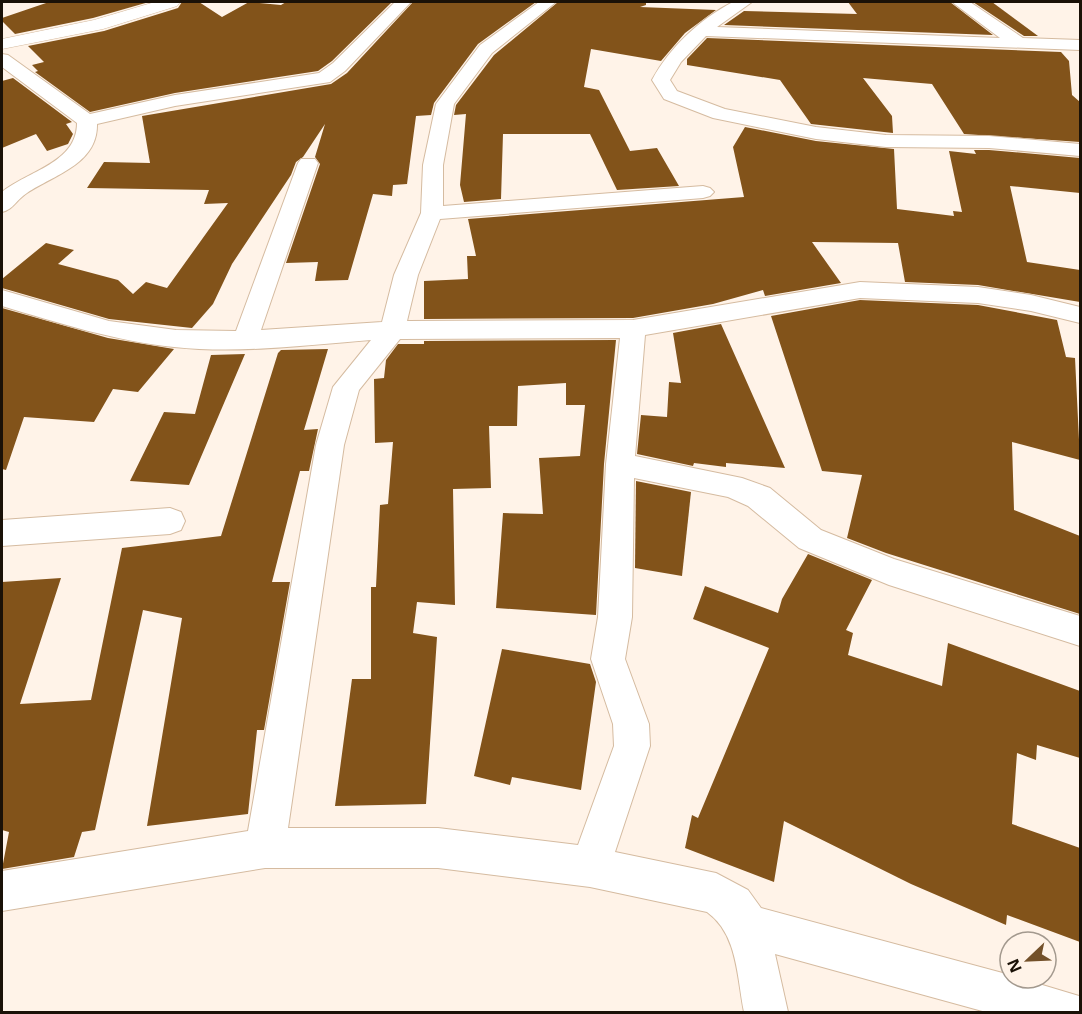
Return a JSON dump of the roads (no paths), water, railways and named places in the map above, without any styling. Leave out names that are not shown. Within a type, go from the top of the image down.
[{"type":"street","points":[[2,44],[97,25],[171,2]]},
{"type":"street","points":[[87,121],[131,108],[193,96],[324,78],[339,67],[403,2]]},
{"type":"street","points":[[265,848],[330,445],[346,387],[393,330],[406,275],[432,213],[433,165],[445,104],[486,49],[548,2]]},
{"type":"street","points":[[744,2],[731,8],[702,31],[667,67],[661,80],[670,95],[720,114],[816,133],[886,141],[989,142],[1080,150]]},
{"type":"street","points":[[960,2],[1020,44]]},
{"type":"street","points":[[702,31],[1080,45]]},
{"type":"street","points":[[2,59],[87,121],[89,130],[75,153],[58,169],[11,194],[2,206]]},
{"type":"street","points":[[245,340],[308,164]]},
{"type":"street","points":[[432,213],[703,192]]},
{"type":"street","points":[[2,322],[13,300],[110,329],[176,339],[245,340],[393,330],[633,329],[860,290],[978,295],[1031,303],[1080,315]]},
{"type":"street","points":[[590,867],[632,746],[631,724],[608,659],[618,564],[620,464],[633,329]]},
{"type":"street","points":[[620,464],[732,486],[759,498],[810,539],[889,571],[1080,631]]},
{"type":"street","points":[[2,533],[170,520]]},
{"type":"street","points":[[2,891],[265,848],[438,848],[590,867],[716,893],[733,905],[748,925],[766,1012]]},
{"type":"street","points":[[748,925],[1063,1012]]}]
